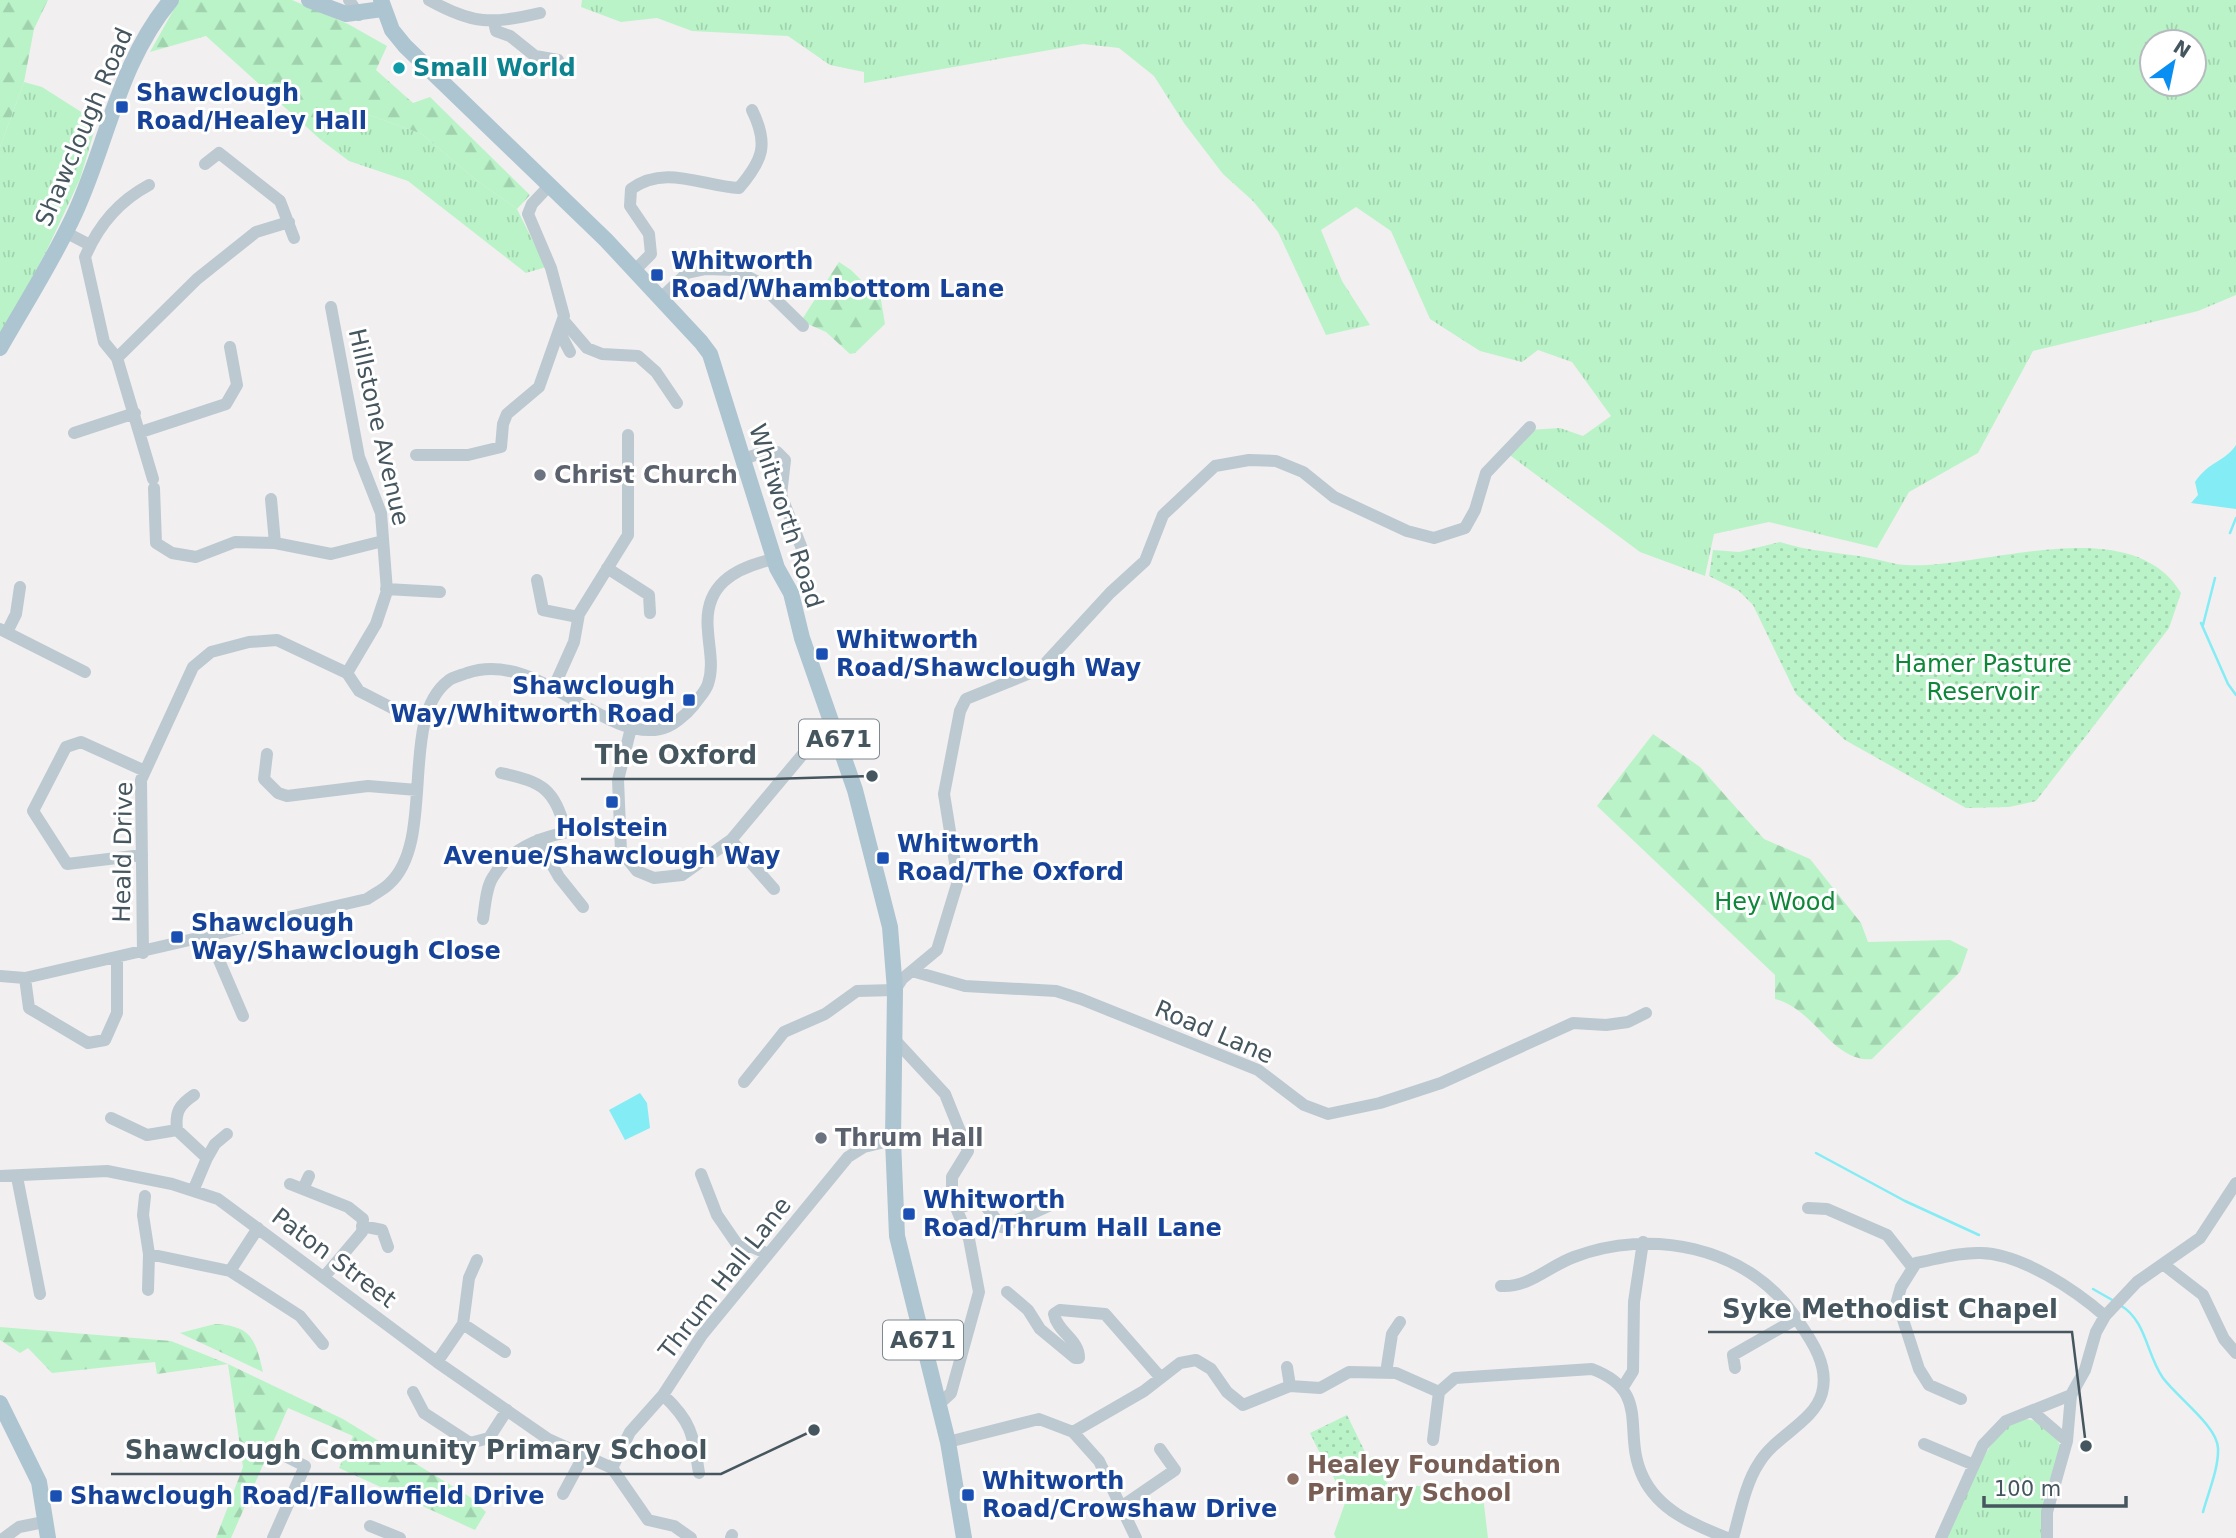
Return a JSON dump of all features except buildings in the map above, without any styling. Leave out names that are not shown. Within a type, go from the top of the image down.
[{"type":"main road","name":"Shawclough Road","points":[[0,348],[76,212],[122,83],[143,41],[171,0]]},
{"type":"main road","points":[[309,0],[346,15],[359,15],[381,5]]},
{"type":"main road","name":"A671","points":[[381,5],[392,30],[405,46],[548,186]]},
{"type":"main road","name":"Whitworth Road","points":[[548,186],[635,270],[710,354],[774,559],[791,593],[802,638],[839,741],[890,927],[895,990],[893,1140],[897,1236],[948,1442],[964,1538]]},
{"type":"main road","points":[[3,1413],[38,1482],[46,1530]]},
{"type":"street","points":[[349,0],[359,15]]},
{"type":"street","points":[[429,0],[460,17],[494,22],[540,13]]},
{"type":"street","points":[[494,22],[496,31],[510,36],[535,55],[558,60]]},
{"type":"street","points":[[635,270],[652,254],[649,234],[630,206],[631,189],[664,176],[698,178],[739,188],[756,168],[764,142],[762,129],[752,110]]},
{"type":"street","points":[[205,164],[219,153],[280,201],[294,238]]},
{"type":"street","points":[[149,185],[129,196],[112,213],[85,257],[104,342],[117,358],[141,432],[153,483],[156,542],[172,553],[196,557],[236,542],[275,543],[331,554],[383,541]]},
{"type":"street","points":[[548,186],[532,204],[528,214],[553,274],[561,325],[570,352]]},
{"type":"street","points":[[117,358],[197,279],[256,232],[289,222]]},
{"type":"street","points":[[65,232],[90,245]]},
{"type":"street","points":[[661,298],[687,273],[706,269],[735,270],[758,282],[803,326]]},
{"type":"street","name":"Hillstone Avenue","points":[[331,307],[359,457],[381,513],[386,589],[376,624],[347,673]]},
{"type":"street","points":[[561,325],[587,348],[602,354],[638,356],[656,372],[677,403]]},
{"type":"street","points":[[416,455],[468,455],[501,447],[503,424],[508,414],[537,391],[561,325]]},
{"type":"street","points":[[141,432],[226,404],[237,385],[230,347]]},
{"type":"street","points":[[74,433],[135,413]]},
{"type":"street","points":[[744,1082],[784,1032],[825,1014],[857,991],[895,990],[937,950],[958,881],[944,794],[960,711],[965,699],[1040,669],[1110,593],[1145,561],[1163,515],[1201,476],[1215,466],[1249,460],[1276,461],[1303,472],[1345,502],[1386,522],[1434,538],[1465,528],[1486,473],[1530,428]]},
{"type":"street","points":[[553,689],[574,642],[578,617],[628,534],[628,435]]},
{"type":"street","points":[[743,459],[768,451],[777,452],[785,460],[781,495],[804,554]]},
{"type":"street","points":[[271,499],[275,543]]},
{"type":"street","points":[[0,976],[25,978],[144,953],[367,899],[391,883],[409,852],[427,706],[448,680],[479,669],[516,670],[631,728],[660,729],[687,714],[708,686],[712,659],[707,628],[709,604],[717,587],[738,570],[774,559]]},
{"type":"street","points":[[607,568],[649,595],[650,613]]},
{"type":"street","points":[[537,580],[543,610],[578,617]]},
{"type":"street","points":[[20,587],[16,614],[4,631],[85,672]]},
{"type":"street","points":[[386,589],[440,592]]},
{"type":"street","name":"Heald Drive","points":[[144,953],[141,780],[193,667],[211,652],[249,642],[277,640],[347,673]]},
{"type":"street","points":[[347,673],[359,691],[396,710],[426,717]]},
{"type":"street","points":[[631,728],[618,780],[621,851],[636,871],[654,878],[682,875],[731,840],[803,754],[839,741]]},
{"type":"street","points":[[142,855],[67,864],[33,811],[66,747],[81,742],[145,771]]},
{"type":"street","points":[[267,754],[264,779],[278,793],[287,796],[368,786],[417,790]]},
{"type":"street","points":[[501,774],[535,781],[552,797],[566,832]]},
{"type":"street","points":[[483,919],[491,878],[515,851],[538,840],[566,832],[620,824]]},
{"type":"street","points":[[538,840],[559,877],[583,907]]},
{"type":"street","points":[[731,840],[775,888]]},
{"type":"street","points":[[209,937],[243,1016]]},
{"type":"street","points":[[25,978],[29,1009],[88,1043],[97,1042],[105,1040],[117,1013],[117,958]]},
{"type":"street","name":"Road Lane","points":[[912,971],[965,986],[1055,991],[1081,999],[1238,1060],[1258,1070],[1304,1105],[1328,1114],[1380,1103],[1441,1083],[1489,1058],[1573,1023],[1606,1025],[1628,1022],[1646,1013]]},
{"type":"street","points":[[895,1040],[950,1101],[968,1152],[952,1177],[952,1198],[969,1239],[979,1292],[951,1392],[938,1405]]},
{"type":"street","points":[[194,1096],[181,1104],[176,1115],[177,1130],[206,1158]]},
{"type":"street","points":[[111,1118],[147,1135],[177,1130]]},
{"type":"street","points":[[193,1191],[206,1158],[215,1144],[227,1134]]},
{"type":"street","name":"Thrum Hall Lane","points":[[612,1468],[630,1432],[663,1395],[702,1335],[848,1157],[864,1147],[893,1140]]},
{"type":"street","name":"Paton Street","points":[[0,1176],[107,1171],[218,1199],[437,1362],[548,1439],[612,1468]]},
{"type":"street","points":[[701,1174],[716,1215],[739,1247],[752,1247],[768,1254]]},
{"type":"street","points":[[309,1176],[296,1187],[348,1207],[363,1219],[362,1232],[324,1277]]},
{"type":"street","points":[[17,1177],[40,1294]]},
{"type":"street","points":[[2046,1538],[2047,1512],[2067,1441],[2071,1395],[2085,1370],[2096,1332],[2113,1307],[2137,1282],[2209,1227],[2236,1183]]},
{"type":"street","points":[[145,1196],[143,1215],[149,1254],[148,1290]]},
{"type":"street","points":[[957,1209],[981,1200],[1002,1227],[1055,1203]]},
{"type":"street","points":[[1808,1208],[1827,1209],[1887,1235],[1913,1268]]},
{"type":"street","points":[[362,1226],[382,1230],[388,1247]]},
{"type":"street","points":[[230,1271],[258,1228]]},
{"type":"street","points":[[1433,1440],[1439,1392],[1455,1378],[1592,1370],[1610,1376],[1623,1387],[1632,1403],[1636,1452],[1643,1477],[1670,1510],[1693,1524],[1730,1538],[1758,1463],[1781,1436],[1816,1408],[1822,1392],[1821,1362],[1807,1333],[1781,1297],[1745,1269],[1702,1251],[1643,1242],[1613,1245],[1573,1257],[1516,1287],[1501,1286]]},
{"type":"street","points":[[1623,1387],[1633,1371],[1634,1302],[1643,1242]]},
{"type":"street","points":[[1961,1399],[1929,1385],[1919,1369],[1897,1301],[1916,1264],[1982,1253],[2008,1259],[2113,1307]]},
{"type":"street","points":[[149,1254],[230,1271],[300,1316],[323,1344]]},
{"type":"street","points":[[437,1362],[463,1324],[469,1278],[477,1260]]},
{"type":"street","points":[[2163,1264],[2203,1294],[2224,1339],[2236,1353]]},
{"type":"street","points":[[1007,1292],[1028,1310],[1040,1329],[1075,1359],[1079,1359],[1078,1349],[1055,1323],[1054,1314],[1060,1310],[1105,1314],[1160,1378]]},
{"type":"street","points":[[1735,1368],[1733,1355],[1796,1318]]},
{"type":"street","points":[[1386,1373],[1392,1334],[1400,1322]]},
{"type":"street","points":[[463,1324],[505,1352]]},
{"type":"street","points":[[1073,1432],[1108,1414],[1180,1363],[1196,1360],[1211,1368],[1227,1392],[1243,1405],[1290,1386],[1315,1388],[1349,1372],[1396,1373],[1439,1392]]},
{"type":"street","points":[[1287,1367],[1290,1386]]},
{"type":"street","points":[[412,1392],[424,1413],[470,1443],[489,1438],[507,1410]]},
{"type":"street","points":[[663,1395],[682,1413],[692,1429],[699,1473]]},
{"type":"street","points":[[1941,1538],[1983,1446],[2006,1421],[2071,1395]]},
{"type":"street","points":[[2032,1411],[2067,1441]]},
{"type":"street","points":[[948,1442],[1039,1419],[1073,1432],[1098,1461],[1136,1538]]},
{"type":"street","points":[[1924,1444],[1974,1465]]},
{"type":"street","points":[[1121,1507],[1175,1470],[1160,1449]]},
{"type":"street","points":[[273,1538],[304,1466],[283,1455]]},
{"type":"street","points":[[563,1494],[584,1455]]},
{"type":"street","points":[[612,1468],[648,1520],[674,1526],[691,1538]]},
{"type":"street","points":[[370,1526],[400,1538]]},
{"type":"street","points":[[4,1538],[19,1527],[46,1530]]},
{"type":"green space","points":[[0,0],[48,0],[34,29],[24,82],[0,147]]},
{"type":"green space","points":[[179,0],[292,0],[348,24],[387,46],[376,70],[413,103],[430,97],[530,195],[517,209],[475,179],[422,134],[350,108],[321,140],[206,36],[150,52]]},
{"type":"green space","points":[[582,0],[2236,0],[2236,295],[2198,311],[2033,351],[1978,453],[1909,492],[1877,548],[1769,522],[1714,534],[1705,576],[1640,552],[1507,453],[1529,430],[1560,428],[1583,436],[1611,416],[1572,362],[1538,350],[1522,362],[1480,351],[1430,319],[1391,231],[1356,207],[1321,230],[1342,281],[1370,325],[1326,335],[1278,232],[1253,201],[1223,174],[1184,123],[1154,76],[1119,48],[1083,44],[864,83],[864,72],[830,65],[788,36],[692,31],[657,18],[621,22],[581,7]]},
{"type":"green space","points":[[24,82],[42,87],[97,122],[80,179],[46,252],[0,337],[0,147]]},
{"type":"green space","points":[[350,108],[422,134],[475,179],[517,209],[546,267],[526,273],[408,181],[349,161],[321,140]]},
{"type":"green space","points":[[839,262],[851,270],[881,300],[885,324],[855,353],[850,354],[826,332],[801,321]]},
{"type":"green space","name":"Hamer Pasture Reservoir","points":[[1780,542],[1907,565],[1939,564],[2054,549],[2092,548],[2128,554],[2158,568],[2181,593],[2169,628],[2036,801],[2009,807],[1966,808],[1845,740],[1796,694],[1753,605],[1739,591],[1709,576],[1713,550],[1739,552]]},
{"type":"green space","name":"Hey Wood","points":[[1653,734],[1700,767],[1764,839],[1810,859],[1861,923],[1868,942],[1950,940],[1968,949],[1960,972],[1872,1059],[1858,1058],[1846,1053],[1802,1013],[1775,999],[1775,975],[1597,806]]},
{"type":"green space","points":[[215,1324],[237,1328],[249,1336],[254,1342],[263,1372],[180,1333]]},
{"type":"green space","points":[[0,1327],[171,1341],[228,1364],[157,1374],[155,1362],[52,1373],[28,1348],[20,1353],[0,1340]]},
{"type":"green space","points":[[228,1364],[343,1419],[470,1497],[486,1512],[475,1530],[339,1468],[353,1436],[288,1408],[231,1538],[216,1538],[243,1467]]},
{"type":"green space","points":[[1347,1415],[1367,1456],[1330,1474],[1310,1433]]},
{"type":"green space","points":[[2026,1419],[2046,1428],[2060,1445],[2044,1538],[1947,1538],[1988,1450],[2012,1424]]},
{"type":"green space","points":[[1373,1456],[1388,1485],[1482,1488],[1488,1538],[1336,1538],[1334,1534],[1345,1503],[1333,1476]]},
{"type":"water","points":[[2236,445],[2236,509],[2191,503],[2198,495],[2195,482],[2200,475]]},
{"type":"water","points":[[640,1093],[647,1103],[650,1128],[625,1140],[609,1110]]},
{"type":"waterway","points":[[2230,533],[2236,518]]},
{"type":"waterway","points":[[2203,625],[2215,578]]},
{"type":"waterway","points":[[2201,623],[2228,684],[2236,695]]},
{"type":"waterway","points":[[1816,1153],[1905,1201],[1979,1235]]},
{"type":"waterway","points":[[2093,1289],[2114,1301]]},
{"type":"waterway","points":[[2120,1305],[2136,1320],[2163,1378],[2204,1421],[2216,1439],[2217,1464],[2203,1512]]},
{"type":"place","name":"Small World","points":[[399,68]]},
{"type":"place","name":"Shawclough Road/Healey Hall","points":[[122,107]]},
{"type":"place","name":"Whitworth Road/Whambottom Lane","points":[[657,275]]},
{"type":"place","name":"Christ Church","points":[[540,475]]},
{"type":"place","name":"Whitworth Road/Shawclough Way","points":[[822,654]]},
{"type":"place","name":"Shawclough Way/Whitworth Road","points":[[689,700]]},
{"type":"place","name":"The Oxford","points":[[872,776]]},
{"type":"place","name":"Holstein Avenue/Shawclough Way","points":[[612,802]]},
{"type":"place","name":"Whitworth Road/The Oxford","points":[[883,858]]},
{"type":"place","name":"Shawclough Way/Shawclough Close","points":[[177,937]]},
{"type":"place","name":"Thrum Hall","points":[[821,1138]]},
{"type":"place","name":"Whitworth Road/Thrum Hall Lane","points":[[909,1214]]},
{"type":"place","name":"Shawclough Community Primary School","points":[[814,1430]]},
{"type":"place","name":"Syke Methodist Chapel","points":[[2086,1446]]},
{"type":"place","name":"Healey Foundation Primary School","points":[[1293,1479]]},
{"type":"place","name":"Whitworth Road/Crowshaw Drive","points":[[968,1495]]},
{"type":"place","name":"Shawclough Road/Fallowfield Drive","points":[[56,1496]]}]
